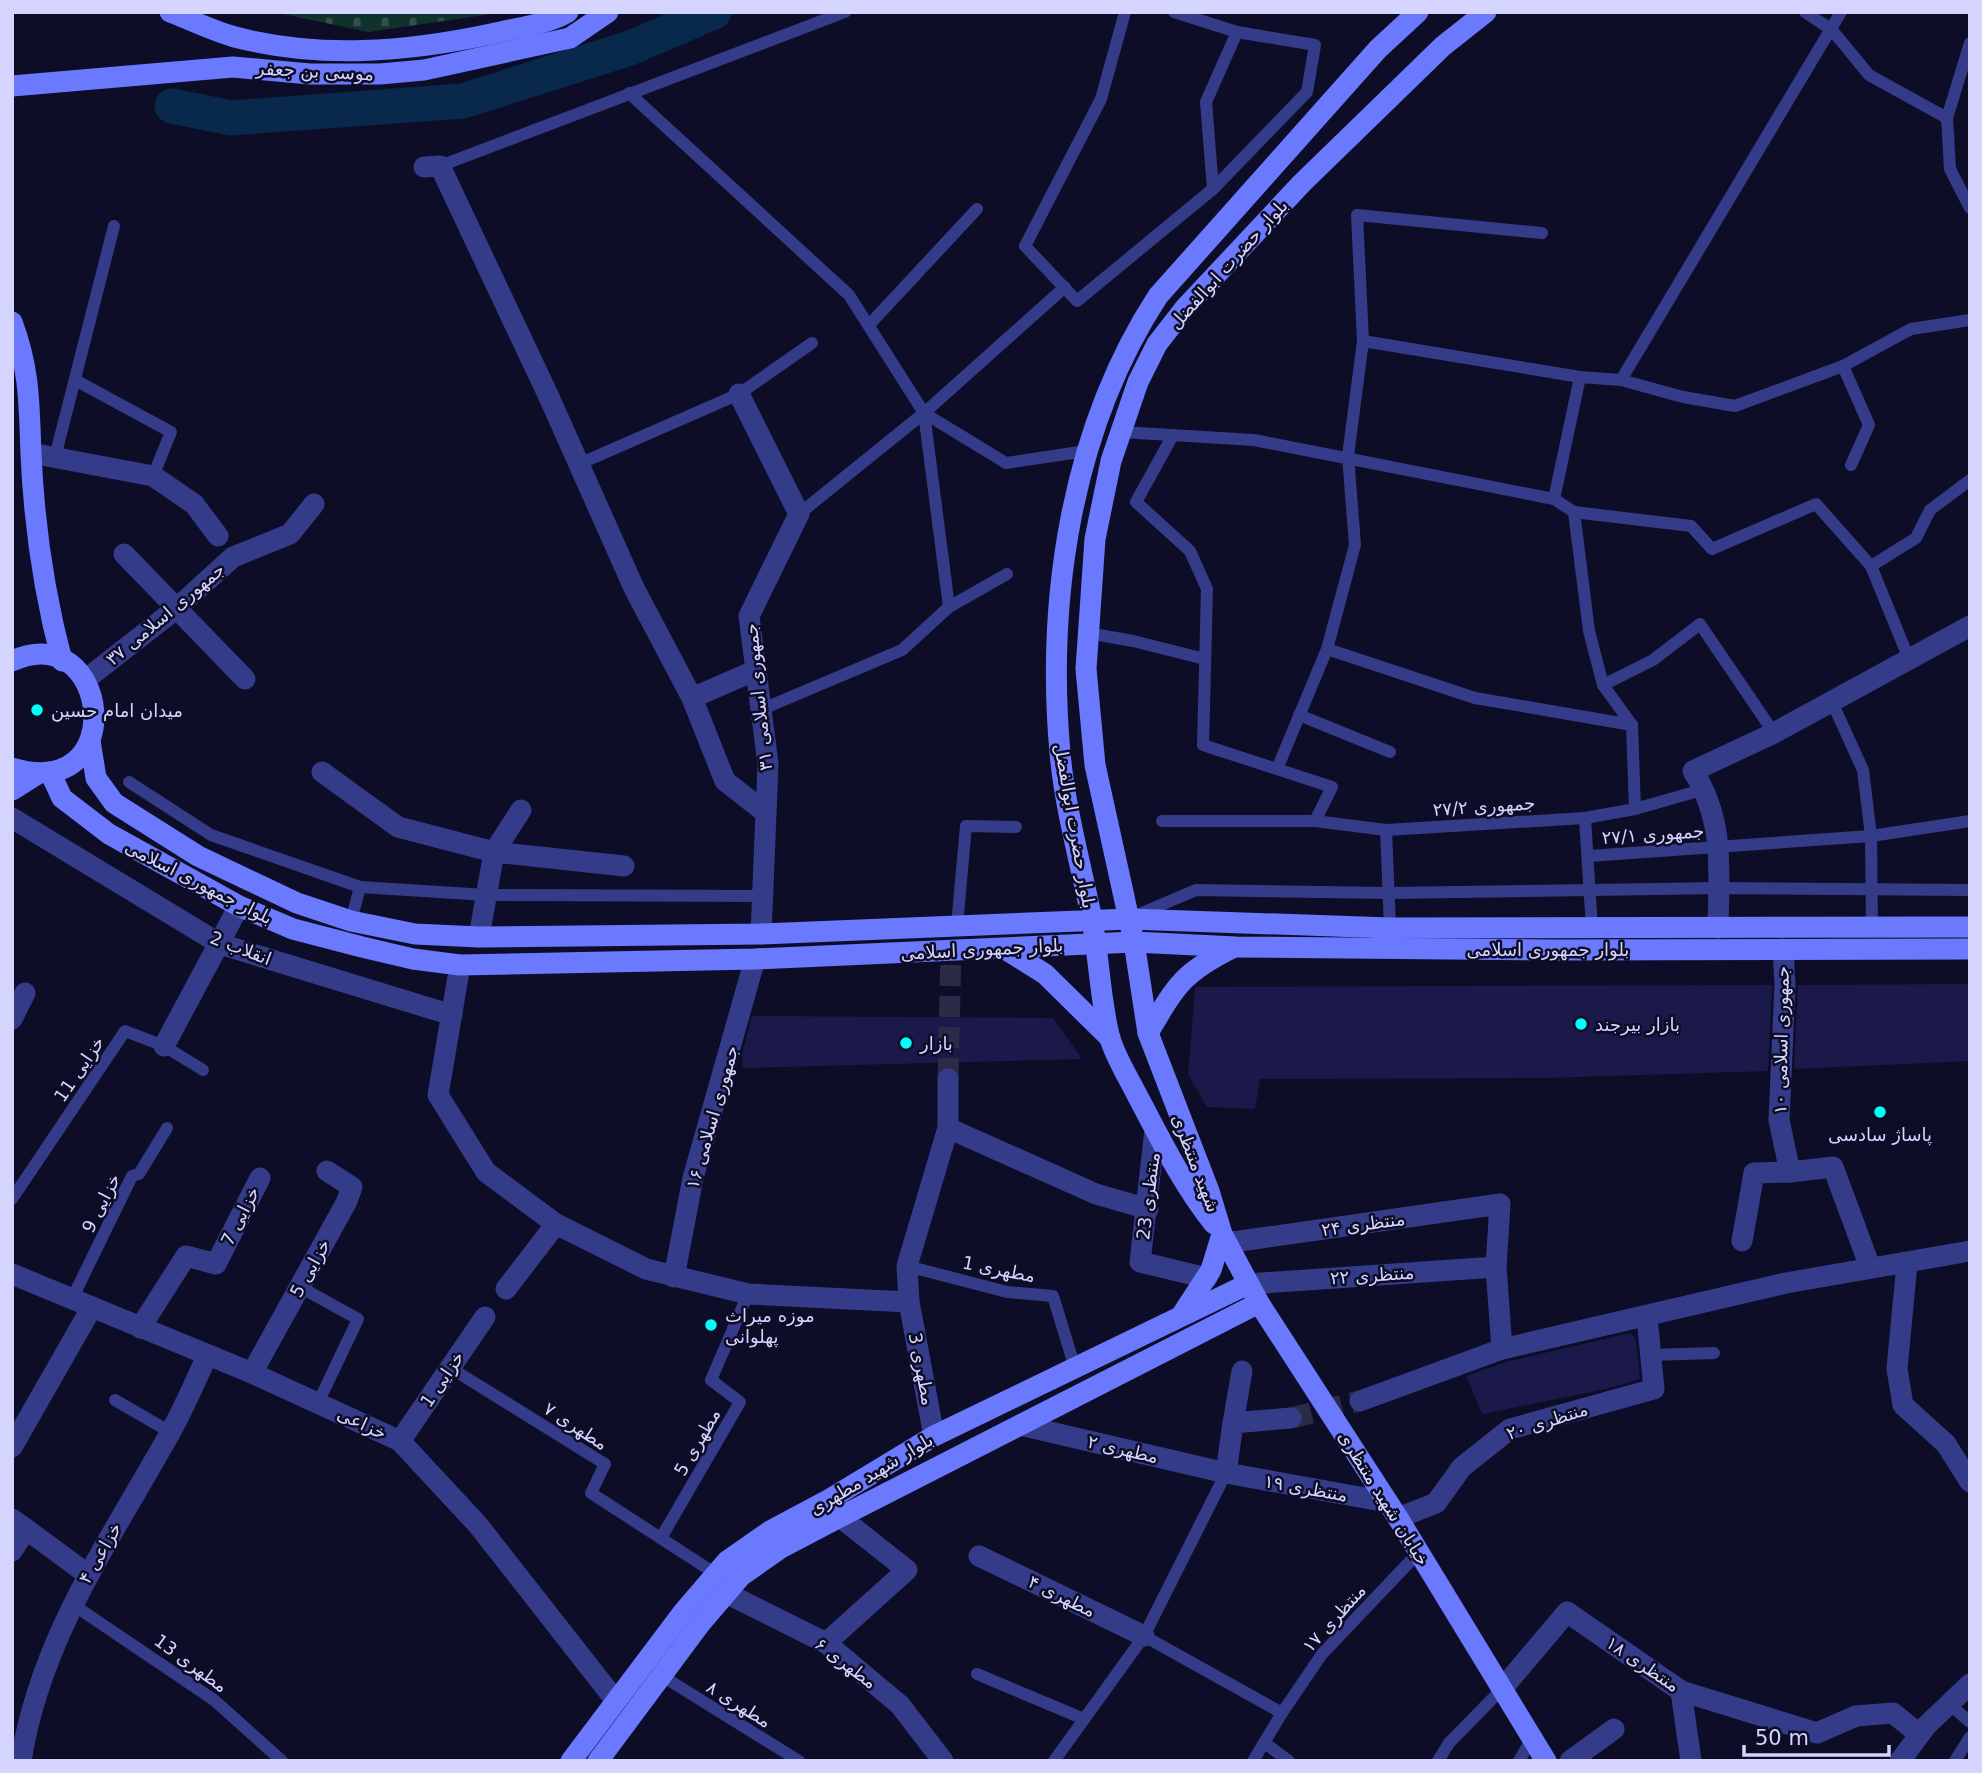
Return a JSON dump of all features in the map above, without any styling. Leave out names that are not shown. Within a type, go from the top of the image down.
[{"type":"main road","name":"موسی بن جعفر","points":[[170,12],[234,36],[299,48],[379,51],[451,42],[541,23],[568,12]]},
{"type":"main road","name":"موسی بن جعفر","points":[[12,86],[233,67],[310,74],[380,74],[424,70],[570,38],[608,12]]},
{"type":"main road","name":"بلوار حضرت ابوالفضل","points":[[1092,920],[1060,754],[1058,681],[1063,576],[1086,451],[1100,408],[1133,334],[1158,296],[1378,49],[1418,12]]},
{"type":"main road","name":"بلوار حضرت ابوالفضل","points":[[1129,919],[1095,765],[1086,669],[1095,539],[1111,461],[1138,382],[1157,344],[1185,308],[1245,242],[1443,46],[1486,12]]},
{"type":"main road","points":[[12,322],[28,381],[32,413],[31,453],[47,605],[62,661]]},
{"type":"main road","points":[[12,661],[31,655],[62,661],[85,680],[96,709],[90,740],[80,755],[66,765],[45,772],[12,790]]},
{"type":"main road","name":"بلوار جمهوری اسلامی","points":[[90,740],[96,778],[114,803],[198,856],[297,903],[351,920],[415,934],[479,937],[761,934],[1129,919],[1390,928],[1970,927]]},
{"type":"main road","points":[[12,768],[45,772]]},
{"type":"main road","name":"بلوار جمهوری اسلامی","points":[[45,772],[62,798],[109,834],[239,906],[293,929],[412,959],[460,965],[755,959],[1133,942],[1236,947],[1970,950]]},
{"type":"main road","name":"شهید منتظری","points":[[1129,919],[1147,1033],[1209,1191],[1224,1239]]},
{"type":"main road","name":"شهید منتظری","points":[[1092,920],[1110,1038],[1155,1130],[1192,1197],[1224,1239]]},
{"type":"main road","points":[[1147,1033],[1178,982],[1198,965],[1236,947]]},
{"type":"main road","points":[[1005,949],[1045,974],[1110,1038]]},
{"type":"main road","points":[[1178,1318],[1207,1278],[1224,1239]]},
{"type":"main road","name":"خیابان شهید منتظری","points":[[1224,1239],[1259,1303],[1419,1552],[1546,1761]]},
{"type":"main road","name":"بلوار شهید مطهری","points":[[571,1761],[727,1561],[770,1531],[831,1499],[934,1436],[1248,1284]]},
{"type":"main road","name":"بلوار شهید مطهری","points":[[598,1761],[741,1576],[781,1548],[1259,1303]]},
{"type":"street","points":[[432,167],[579,464],[634,588],[692,698],[725,781],[766,813]]},
{"type":"street","points":[[739,394],[799,514]]},
{"type":"street","points":[[31,453],[153,475],[194,504],[218,537]]},
{"type":"street","name":"جمهوری اسلامی ۳۷","points":[[85,680],[177,608],[233,557],[290,534],[314,504]]},
{"type":"street","name":"جمهوری اسلامی ۳۱","points":[[761,934],[768,764],[749,616],[799,514]]},
{"type":"street","points":[[124,554],[245,679]]},
{"type":"street","points":[[1718,928],[1718,848],[1714,811],[1705,789],[1693,771],[1774,733],[1970,626]]},
{"type":"street","points":[[692,698],[756,670]]},
{"type":"street","points":[[322,772],[398,827],[494,852],[624,866]]},
{"type":"street","points":[[479,937],[494,852],[521,810]]},
{"type":"street","name":"انقلاب 2","points":[[12,818],[220,944],[452,1015]]},
{"type":"street","points":[[164,1046],[239,906]]},
{"type":"street","name":"جمهوری اسلامی ۱۰","points":[[1783,949],[1784,1023],[1779,1120],[1790,1172]]},
{"type":"street","name":"جمهوری اسلامی ۱۶","points":[[674,1277],[693,1178],[755,959]]},
{"type":"street","points":[[460,965],[438,1095],[486,1172],[556,1224],[646,1269],[748,1294],[909,1302]]},
{"type":"street","points":[[12,1018],[25,993]]},
{"type":"street","points":[[947,1079],[948,1128],[1096,1194],[1148,1209]]},
{"type":"street","name":"مطهری 3","points":[[934,1436],[909,1302],[907,1266],[937,1155],[948,1128]]},
{"type":"street","name":"منتظری 23","points":[[1155,1130],[1140,1262],[1207,1278]]},
{"type":"street","points":[[1742,1241],[1754,1172],[1790,1172],[1833,1167],[1870,1267]]},
{"type":"street","name":"خزایی 5","points":[[252,1373],[352,1187],[327,1171]]},
{"type":"street","name":"خزایی 7","points":[[140,1328],[186,1256],[216,1264],[260,1178]]},
{"type":"street","name":"منتظری ۲۴","points":[[1224,1239],[1500,1205],[1496,1267]]},
{"type":"street","points":[[506,1289],[556,1224]]},
{"type":"street","points":[[1360,1401],[1502,1349],[1786,1283],[1970,1251]]},
{"type":"street","points":[[1907,1264],[1897,1369],[1903,1405],[1946,1444],[1970,1482]]},
{"type":"street","points":[[1496,1267],[1502,1349]]},
{"type":"street","name":"منتظری ۲۲","points":[[1248,1284],[1496,1267]]},
{"type":"street","name":"خزاعی","points":[[12,1274],[252,1373],[400,1441],[478,1525],[616,1701]]},
{"type":"street","points":[[12,1447],[20,1418],[92,1307]]},
{"type":"street","name":"خزایی 1","points":[[400,1441],[485,1317]]},
{"type":"street","name":"منتظری ۲۰","points":[[1392,1510],[1436,1503],[1462,1467],[1510,1429],[1654,1389],[1647,1317]]},
{"type":"street","name":"خزاعی ۴","points":[[21,1761],[41,1680],[72,1604],[170,1432],[207,1356]]},
{"type":"street","points":[[1226,1473],[1241,1371]]},
{"type":"street","points":[[1233,1423],[1291,1418]]},
{"type":"street","name":"مطهری ۲","points":[[1020,1424],[1226,1473]]},
{"type":"street","name":"منتظری ۱۹","points":[[1226,1473],[1392,1510]]},
{"type":"street","points":[[826,1643],[906,1570],[840,1517]]},
{"type":"street","points":[[12,1551],[19,1524],[87,1574]]},
{"type":"street","name":"مطهری ۴","points":[[979,1556],[1144,1636]]},
{"type":"street","name":"مطهری ۶","points":[[726,1594],[826,1643],[901,1705],[943,1761]]},
{"type":"street","name":"منتظری ۱۸","points":[[1502,1689],[1567,1612],[1681,1691],[1818,1733],[1856,1716],[1893,1713],[1919,1734]]},
{"type":"street","points":[[1900,1761],[1919,1734],[1970,1684]]},
{"type":"street","points":[[1681,1691],[1691,1761]]},
{"type":"street","points":[[1570,1761],[1614,1729]]},
{"type":"lane","points":[[432,167],[845,12]]},
{"type":"lane","points":[[1125,12],[1101,99],[1026,246],[1077,301],[1213,188],[1307,92],[1315,45],[1237,32],[1174,12]]},
{"type":"lane","points":[[1805,12],[1832,30],[1869,75],[1947,118]]},
{"type":"lane","points":[[1621,380],[1841,12]]},
{"type":"lane","points":[[1213,188],[1206,102],[1237,32]]},
{"type":"lane","points":[[1970,43],[1947,118],[1950,169],[1970,208]]},
{"type":"lane","points":[[629,93],[849,295],[869,325],[923,413],[949,607]]},
{"type":"lane","points":[[869,325],[977,209]]},
{"type":"lane","points":[[1276,769],[1327,649],[1355,545],[1348,456],[1363,341],[1357,215],[1542,233]]},
{"type":"lane","points":[[55,457],[114,226]]},
{"type":"lane","name":"جمهوری اسلامی ۳۱","points":[[799,514],[923,413],[1065,287]]},
{"type":"lane","points":[[1363,341],[1580,377],[1621,380],[1683,397],[1735,406],[1843,366],[1911,329],[1970,320]]},
{"type":"lane","points":[[579,464],[739,394],[812,343]]},
{"type":"lane","points":[[1843,366],[1869,425],[1851,465]]},
{"type":"lane","points":[[1554,499],[1580,377]]},
{"type":"lane","points":[[75,380],[171,432],[153,475]]},
{"type":"lane","points":[[923,413],[1006,463],[1086,451]]},
{"type":"lane","points":[[1121,432],[1254,440],[1348,456],[1554,499],[1574,512],[1690,526],[1712,549],[1816,503],[1871,566],[1909,659]]},
{"type":"lane","points":[[1173,435],[1136,502],[1190,551],[1207,589],[1203,745],[1332,787],[1315,821]]},
{"type":"lane","points":[[1871,566],[1916,538],[1930,510],[1970,480]]},
{"type":"lane","points":[[1574,512],[1588,631],[1603,685],[1632,725],[1635,809]]},
{"type":"lane","points":[[760,710],[902,650],[949,607],[1007,574]]},
{"type":"lane","points":[[1603,685],[1653,660],[1700,624],[1774,733]]},
{"type":"lane","points":[[1088,633],[1205,659]]},
{"type":"lane","points":[[1327,649],[1475,698],[1632,725]]},
{"type":"lane","points":[[1832,702],[1863,770],[1871,836],[1872,928]]},
{"type":"lane","points":[[1299,715],[1390,752]]},
{"type":"lane","points":[[129,782],[211,835],[360,887],[486,895],[763,896]]},
{"type":"lane","name":"جمهوری ۲۷/۲","points":[[1162,821],[1315,821],[1386,830],[1585,818],[1635,809],[1705,789]]},
{"type":"lane","points":[[1585,818],[1592,929]]},
{"type":"lane","name":"جمهوری ۲۷/۱","points":[[1589,856],[1871,836],[1970,821]]},
{"type":"lane","points":[[957,925],[966,826],[1016,827]]},
{"type":"lane","points":[[1386,830],[1390,928]]},
{"type":"lane","points":[[351,920],[360,887]]},
{"type":"lane","points":[[1129,919],[1196,890],[1389,893],[1719,888],[1970,890]]},
{"type":"lane","name":"خزایی 11","points":[[12,1199],[125,1031],[164,1046],[203,1070]]},
{"type":"lane","name":"خزایی 9","points":[[72,1299],[132,1176],[139,1174],[167,1128]]},
{"type":"lane","name":"مطهری 1","points":[[907,1266],[1007,1292],[1054,1296],[1075,1368]]},
{"type":"lane","points":[[300,1287],[358,1320],[318,1403]]},
{"type":"lane","name":"مطهری 5","points":[[661,1538],[740,1402],[711,1380],[748,1294]]},
{"type":"lane","points":[[1650,1355],[1714,1353]]},
{"type":"lane","name":"مطهری ۷","points":[[449,1367],[605,1464],[592,1493],[716,1574]]},
{"type":"lane","points":[[115,1400],[170,1432]]},
{"type":"lane","points":[[1054,1761],[1144,1636],[1226,1473]]},
{"type":"lane","name":"منتظری ۱۷","points":[[1253,1761],[1322,1654],[1419,1552]]},
{"type":"lane","name":"مطهری 13","points":[[72,1604],[214,1700],[282,1761]]},
{"type":"lane","points":[[1144,1636],[1282,1713]]},
{"type":"lane","points":[[977,1674],[1084,1719]]},
{"type":"lane","name":"مطهری ۸","points":[[662,1676],[799,1761]]},
{"type":"lane","points":[[1438,1761],[1449,1743],[1502,1689]]},
{"type":"lane","points":[[1949,1704],[1970,1723]]},
{"type":"lane","points":[[1955,1761],[1970,1737]]},
{"type":"lane","points":[[1519,1761],[1532,1738]]},
{"type":"lane","points":[[1266,1744],[1289,1761]]},
{"type":"green space","points":[[274,12],[505,12],[368,32]]},
{"type":"building","points":[[1970,984],[1970,1061],[1794,1069],[1798,985]]},
{"type":"building","name":"بازار بیرجند","points":[[1772,985],[1768,1071],[1546,1078],[1260,1079],[1255,1109],[1207,1107],[1188,1074],[1195,987]]},
{"type":"building","name":"بازار","points":[[752,1016],[1053,1018],[1082,1059],[743,1068],[742,1054]]},
{"type":"building","points":[[1630,1333],[1636,1339],[1640,1379],[1606,1389],[1482,1414],[1466,1376],[1506,1362]]},
{"type":"waterway","points":[[172,106],[231,118],[463,101],[630,48],[714,12]]},
{"type":"tunnel","points":[[948,1079],[951,950]]},
{"type":"tunnel","points":[[1291,1418],[1360,1401]]},
{"type":"place","name":"میدان امام حسین","points":[[37,710]]},
{"type":"place","name":"بازار بیرجند","points":[[1581,1024]]},
{"type":"place","name":"بازار","points":[[906,1043]]},
{"type":"place","name":"پاساژ سادسی","points":[[1880,1112]]},
{"type":"place","name":"موزه میراث پهلوانی","points":[[711,1325]]}]
